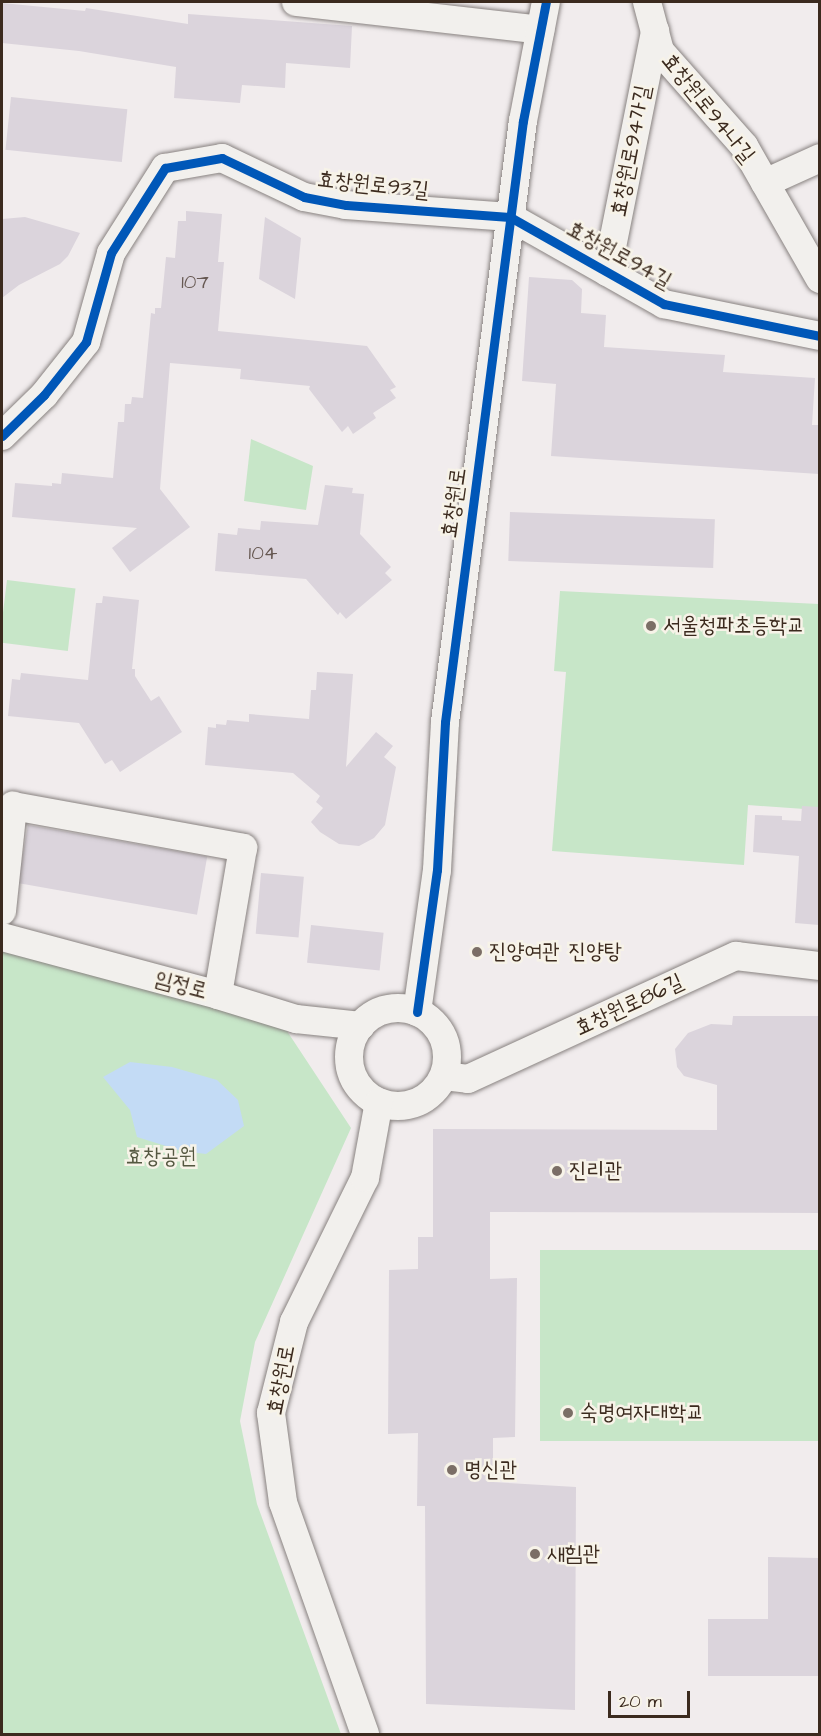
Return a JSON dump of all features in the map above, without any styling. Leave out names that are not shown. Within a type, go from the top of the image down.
[{"type":"street","points":[[296,2],[421,9],[540,30]]},
{"type":"street","name":"효창원로","points":[[417,1012],[437,870],[445,722],[523,121],[546,2]]},
{"type":"street","name":"효창원로94나길","points":[[647,2],[660,51],[744,146],[819,279]]},
{"type":"street","name":"효창원로94가길","points":[[607,272],[655,31]]},
{"type":"street","name":"효창원로93길","points":[[2,436],[44,395],[86,342],[111,253],[165,168],[222,158],[304,197],[346,205],[510,217]]},
{"type":"street","name":"효창원로94나길","points":[[765,183],[819,158]]},
{"type":"street","name":"효창원로94길","points":[[510,217],[664,304],[819,336]]},
{"type":"street","points":[[819,330],[819,336]]},
{"type":"street","points":[[2,911],[13,806],[243,848],[218,995]]},
{"type":"street","name":"임정로","points":[[2,937],[218,995],[296,1019],[360,1026]]},
{"type":"street","name":"효창원로86길","points":[[444,1076],[468,1078],[736,956],[819,966]]},
{"type":"street","points":[[402,1008],[417,1012],[430,1019],[440,1031],[447,1053],[444,1076],[436,1089],[410,1104],[394,1106],[379,1102],[356,1083],[351,1069],[350,1053],[353,1039],[360,1026],[372,1015],[387,1009],[402,1008]]},
{"type":"street","name":"효창원로","points":[[365,1734],[283,1502],[271,1413],[294,1323],[365,1178],[379,1102]]},
{"type":"green space","points":[[251,439],[313,466],[306,510],[244,501]]},
{"type":"green space","points":[[7,580],[75,588],[68,651],[2,643]]},
{"type":"green space","points":[[560,591],[819,604],[819,810],[748,805],[744,865],[552,851],[566,672],[554,671]]},
{"type":"green space","name":"효창공원","points":[[2,943],[151,985],[287,1031],[351,1128],[255,1342],[240,1421],[257,1504],[341,1734],[2,1734]]},
{"type":"green space","points":[[540,1250],[819,1250],[819,1441],[540,1441]]},
{"type":"water","points":[[130,1062],[172,1067],[217,1080],[238,1100],[244,1126],[206,1154],[182,1151],[137,1137],[130,1110],[103,1077]]},
{"type":"building","points":[[2,3],[85,11],[86,8],[188,24],[188,14],[352,26],[350,68],[286,63],[285,88],[242,85],[240,103],[174,98],[176,67],[79,51],[2,43]]},
{"type":"building","points":[[11,97],[127,109],[122,162],[5,150]]},
{"type":"building","points":[[186,211],[222,214],[218,262],[224,262],[218,331],[367,346],[396,387],[390,390],[396,398],[373,413],[376,418],[353,434],[348,426],[342,432],[309,389],[310,386],[240,379],[241,369],[170,363],[160,489],[190,527],[130,572],[112,548],[137,528],[12,517],[15,483],[52,486],[52,483],[61,484],[62,473],[113,478],[118,422],[124,422],[125,404],[131,404],[132,397],[143,398],[151,313],[155,314],[155,308],[161,308],[166,257],[175,258],[178,221],[186,221]]},
{"type":"building","points":[[25,217],[80,233],[68,256],[60,264],[19,285],[2,298],[2,219]]},
{"type":"building","points":[[265,217],[301,238],[295,299],[259,279]]},
{"type":"building","points":[[529,277],[572,280],[582,289],[581,313],[606,315],[604,347],[725,355],[723,372],[815,378],[812,425],[819,425],[819,474],[551,456],[556,384],[522,381]]},
{"type":"building","points":[[325,485],[353,488],[352,493],[364,494],[360,534],[391,567],[385,573],[392,580],[346,619],[340,612],[338,615],[306,579],[215,571],[218,533],[237,535],[238,528],[260,530],[261,521],[318,525]]},
{"type":"building","points":[[510,512],[715,519],[713,568],[508,561]]},
{"type":"building","points":[[103,596],[139,600],[132,669],[135,669],[135,676],[151,701],[159,696],[182,732],[120,772],[112,760],[105,764],[79,723],[8,716],[12,679],[20,680],[21,673],[88,680],[96,603],[102,603]]},
{"type":"building","points":[[317,672],[353,674],[346,767],[376,732],[393,746],[384,757],[396,767],[385,825],[374,838],[359,846],[339,844],[320,832],[311,822],[323,808],[316,802],[320,796],[293,773],[205,765],[208,727],[216,728],[216,724],[226,725],[227,720],[249,722],[249,714],[309,719],[311,690],[316,690]]},
{"type":"building","points":[[802,806],[819,807],[819,925],[795,923],[799,856],[753,852],[755,815],[782,816],[782,820],[801,821]]},
{"type":"building","points":[[28,825],[207,857],[197,915],[18,883]]},
{"type":"building","points":[[261,873],[304,877],[299,938],[256,934]]},
{"type":"building","points":[[311,925],[384,933],[380,970],[307,963]]},
{"type":"building","points":[[733,1016],[819,1016],[819,1213],[490,1212],[490,1279],[517,1278],[515,1437],[493,1438],[493,1482],[576,1487],[575,1710],[426,1704],[425,1506],[417,1506],[418,1433],[388,1434],[389,1270],[418,1269],[418,1237],[433,1237],[433,1129],[717,1130],[717,1085],[684,1076],[677,1067],[675,1049],[688,1033],[711,1024],[732,1025]]},
{"type":"building","points":[[768,1557],[819,1558],[819,1676],[708,1676],[708,1619],[768,1619]]},
{"type":"cycle path","points":[[417,1012],[437,870],[445,722],[523,121],[546,2]]},
{"type":"cycle path","points":[[2,436],[44,395],[86,342],[111,253],[165,168],[222,158],[304,197],[346,205],[510,217],[664,304],[820,336]]},
{"type":"place","name":"서울청파초등학교","points":[[651,626]]},
{"type":"place","name":"진양여관 진양탕","points":[[477,952]]},
{"type":"place","name":"진리관","points":[[557,1171]]},
{"type":"place","name":"숙명여자대학교","points":[[568,1413]]},
{"type":"place","name":"명신관","points":[[452,1470]]},
{"type":"place","name":"새힘관","points":[[535,1554]]}]
